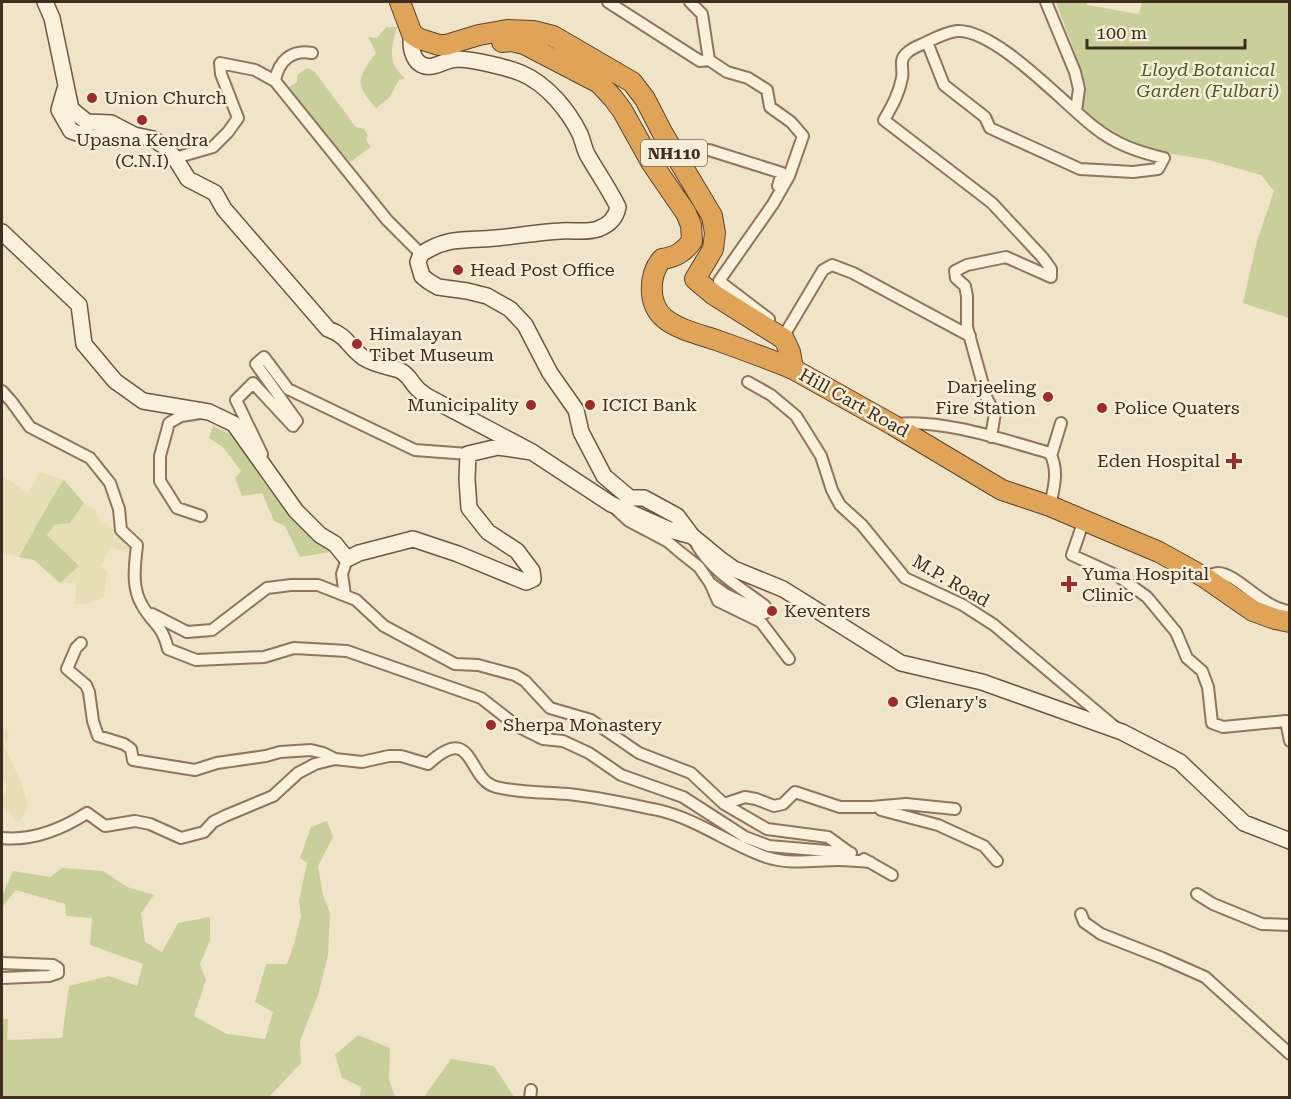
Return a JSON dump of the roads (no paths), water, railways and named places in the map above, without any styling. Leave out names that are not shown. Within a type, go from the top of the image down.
[{"type":"highway","points":[[400,2],[412,34],[430,43],[459,49],[487,43],[513,41],[543,53],[599,83],[622,110],[651,162],[686,213],[691,225],[693,241],[675,257],[662,259],[655,267],[652,297],[656,308],[664,318],[682,328],[795,370]]},
{"type":"highway","name":"NH110","points":[[446,45],[479,35],[507,30],[533,32],[553,36],[632,82],[645,99],[711,216],[715,234],[712,249],[695,279],[714,295],[785,335]]},
{"type":"highway","name":"Hill Cart Road","points":[[785,335],[795,370],[893,424],[1002,490],[1050,506],[1166,556],[1204,577],[1253,611],[1275,619],[1290,621]]},
{"type":"street","points":[[45,2],[52,18],[71,110],[87,122],[111,123],[131,133],[153,139],[164,146],[175,158],[188,179],[215,193],[224,209],[328,329],[340,333],[354,351],[382,367],[399,370],[409,376],[416,387],[430,398],[532,452],[611,504],[670,530],[692,536],[734,568],[783,589],[901,663],[982,682],[1122,732],[1180,762],[1244,823],[1290,841]]},
{"type":"street","points":[[608,2],[700,61],[709,60],[727,72],[748,78],[767,90],[770,107],[791,122],[803,136],[789,176],[773,204],[719,281],[785,335],[823,270],[832,265],[853,273],[969,336]]},
{"type":"street","points":[[690,2],[702,14],[709,60]]},
{"type":"street","points":[[1046,2],[1075,72],[1079,89],[1076,111]]},
{"type":"street","points":[[927,42],[944,85],[985,117],[990,129],[1080,169],[1133,172],[1158,169],[1164,158],[1119,144],[1093,127],[1012,57],[975,34],[957,31],[927,42],[906,53],[901,64],[903,74],[901,86],[884,120],[992,203],[1051,269],[1051,277],[1006,257],[967,265],[955,271],[956,278],[966,286],[966,327],[987,399],[995,413],[991,437]]},
{"type":"street","points":[[412,34],[410,46],[412,55],[417,62],[425,66],[435,66],[458,59],[502,67],[522,74],[549,93],[568,111],[581,137],[586,154],[618,207],[616,216],[611,222],[595,231],[559,231],[451,240],[436,244],[421,254],[418,262],[422,276],[438,287],[487,296],[510,309],[525,326],[550,373],[576,410],[581,432],[604,476],[630,498],[644,498],[677,516],[708,562],[733,584],[765,606],[765,613],[725,594],[710,583]]},
{"type":"street","points":[[275,81],[280,64],[286,58],[304,51],[312,53]]},
{"type":"street","points":[[175,158],[213,147],[238,118],[221,74],[220,63],[255,70],[275,81],[387,220],[421,254]]},
{"type":"street","points":[[709,150],[782,173],[773,204]]},
{"type":"street","points":[[2,231],[79,305],[84,344],[115,381],[143,401],[209,412],[234,424],[296,511],[320,535],[335,544],[347,559]]},
{"type":"street","points":[[275,482],[236,400],[253,383],[293,426],[297,421],[256,364],[264,357],[288,389],[414,450],[468,454],[498,447],[532,452]]},
{"type":"street","name":"M.P. Road","points":[[748,382],[771,395],[796,416],[821,456],[832,490],[840,505],[862,525],[905,578],[955,600],[994,625],[1122,732]]},
{"type":"street","points":[[2,391],[30,427],[90,458],[110,483],[119,509],[120,530],[136,545],[134,582],[141,605],[165,633],[168,649],[196,660],[264,657],[294,648],[347,651],[481,698],[517,726],[543,739],[563,741],[589,753],[621,775],[683,797],[745,837],[769,846],[851,853]]},
{"type":"street","points":[[201,516],[177,508],[159,481],[160,456],[169,423],[181,416],[209,412]]},
{"type":"street","points":[[893,424],[915,422],[991,437],[1050,453],[1056,476],[1050,506]]},
{"type":"street","points":[[1051,456],[1061,423]]},
{"type":"street","points":[[345,595],[342,574],[347,559],[359,553],[413,539],[458,554],[526,582],[533,579],[532,571],[517,551],[488,532],[469,508],[468,454]]},
{"type":"street","points":[[611,504],[629,521],[667,541],[699,567],[718,601],[761,622],[789,659]]},
{"type":"street","points":[[1084,520],[1072,555],[1118,576],[1147,597],[1176,632],[1187,658],[1202,671],[1208,687],[1212,723],[1223,727],[1286,721],[1290,741]]},
{"type":"street","points":[[1204,577],[1218,573],[1229,576],[1271,605],[1290,611]]},
{"type":"street","points":[[147,612],[187,632],[212,630],[267,588],[318,585],[356,600],[384,626],[455,664],[478,665],[515,675],[525,681],[550,708],[591,720],[639,753],[691,773],[724,804],[767,829],[828,837],[851,853],[892,875]]},
{"type":"street","points":[[81,643],[76,648],[67,669],[86,685],[98,736],[124,744],[131,749],[133,760],[195,770],[217,763],[280,752],[311,750],[335,759],[362,762],[388,756],[400,756],[428,764],[440,753],[453,748],[471,757],[482,778],[493,786],[534,793],[569,794],[660,811],[695,823],[746,849],[781,861],[870,862]]},
{"type":"street","points":[[2,838],[24,838],[47,832],[68,825],[87,813],[105,825],[135,821],[150,824],[181,838],[193,836],[204,832],[213,822],[225,816],[273,796],[298,773],[315,764],[335,759]]},
{"type":"street","points":[[724,804],[745,797],[774,806],[783,804],[795,792],[840,807],[906,804],[955,809]]},
{"type":"street","points":[[872,807],[938,825],[984,846],[997,861]]},
{"type":"street","points":[[1197,894],[1214,904],[1262,924],[1290,925]]},
{"type":"street","points":[[1081,914],[1084,922],[1101,934],[1205,977],[1290,1054]]},
{"type":"street","points":[[2,963],[54,965],[58,968],[57,973],[49,976],[2,978]]},
{"type":"place","name":"Union Church","points":[[92,98]]},
{"type":"place","name":"Upasna Kendra (C.N.I)","points":[[142,120]]},
{"type":"place","name":"Head Post Office","points":[[458,270]]},
{"type":"place","name":"Himalayan Tibet Museum","points":[[357,344]]},
{"type":"place","name":"Darjeeling Fire Station","points":[[1048,397]]},
{"type":"place","name":"Municipality","points":[[531,405]]},
{"type":"place","name":"ICICI Bank","points":[[590,405]]},
{"type":"place","name":"Police Quaters","points":[[1102,408]]},
{"type":"place","name":"Eden Hospital","points":[[1234,461]]},
{"type":"place","name":"Yuma Hospital Clinic","points":[[1069,584]]},
{"type":"place","name":"Keventers","points":[[772,611]]},
{"type":"place","name":"Glenary's","points":[[893,702]]},
{"type":"place","name":"Sherpa Monastery","points":[[491,725]]},
{"type":"park label","name":"Lloyd Botanical Garden (Fulbari)","points":[[1208,80]]}]
